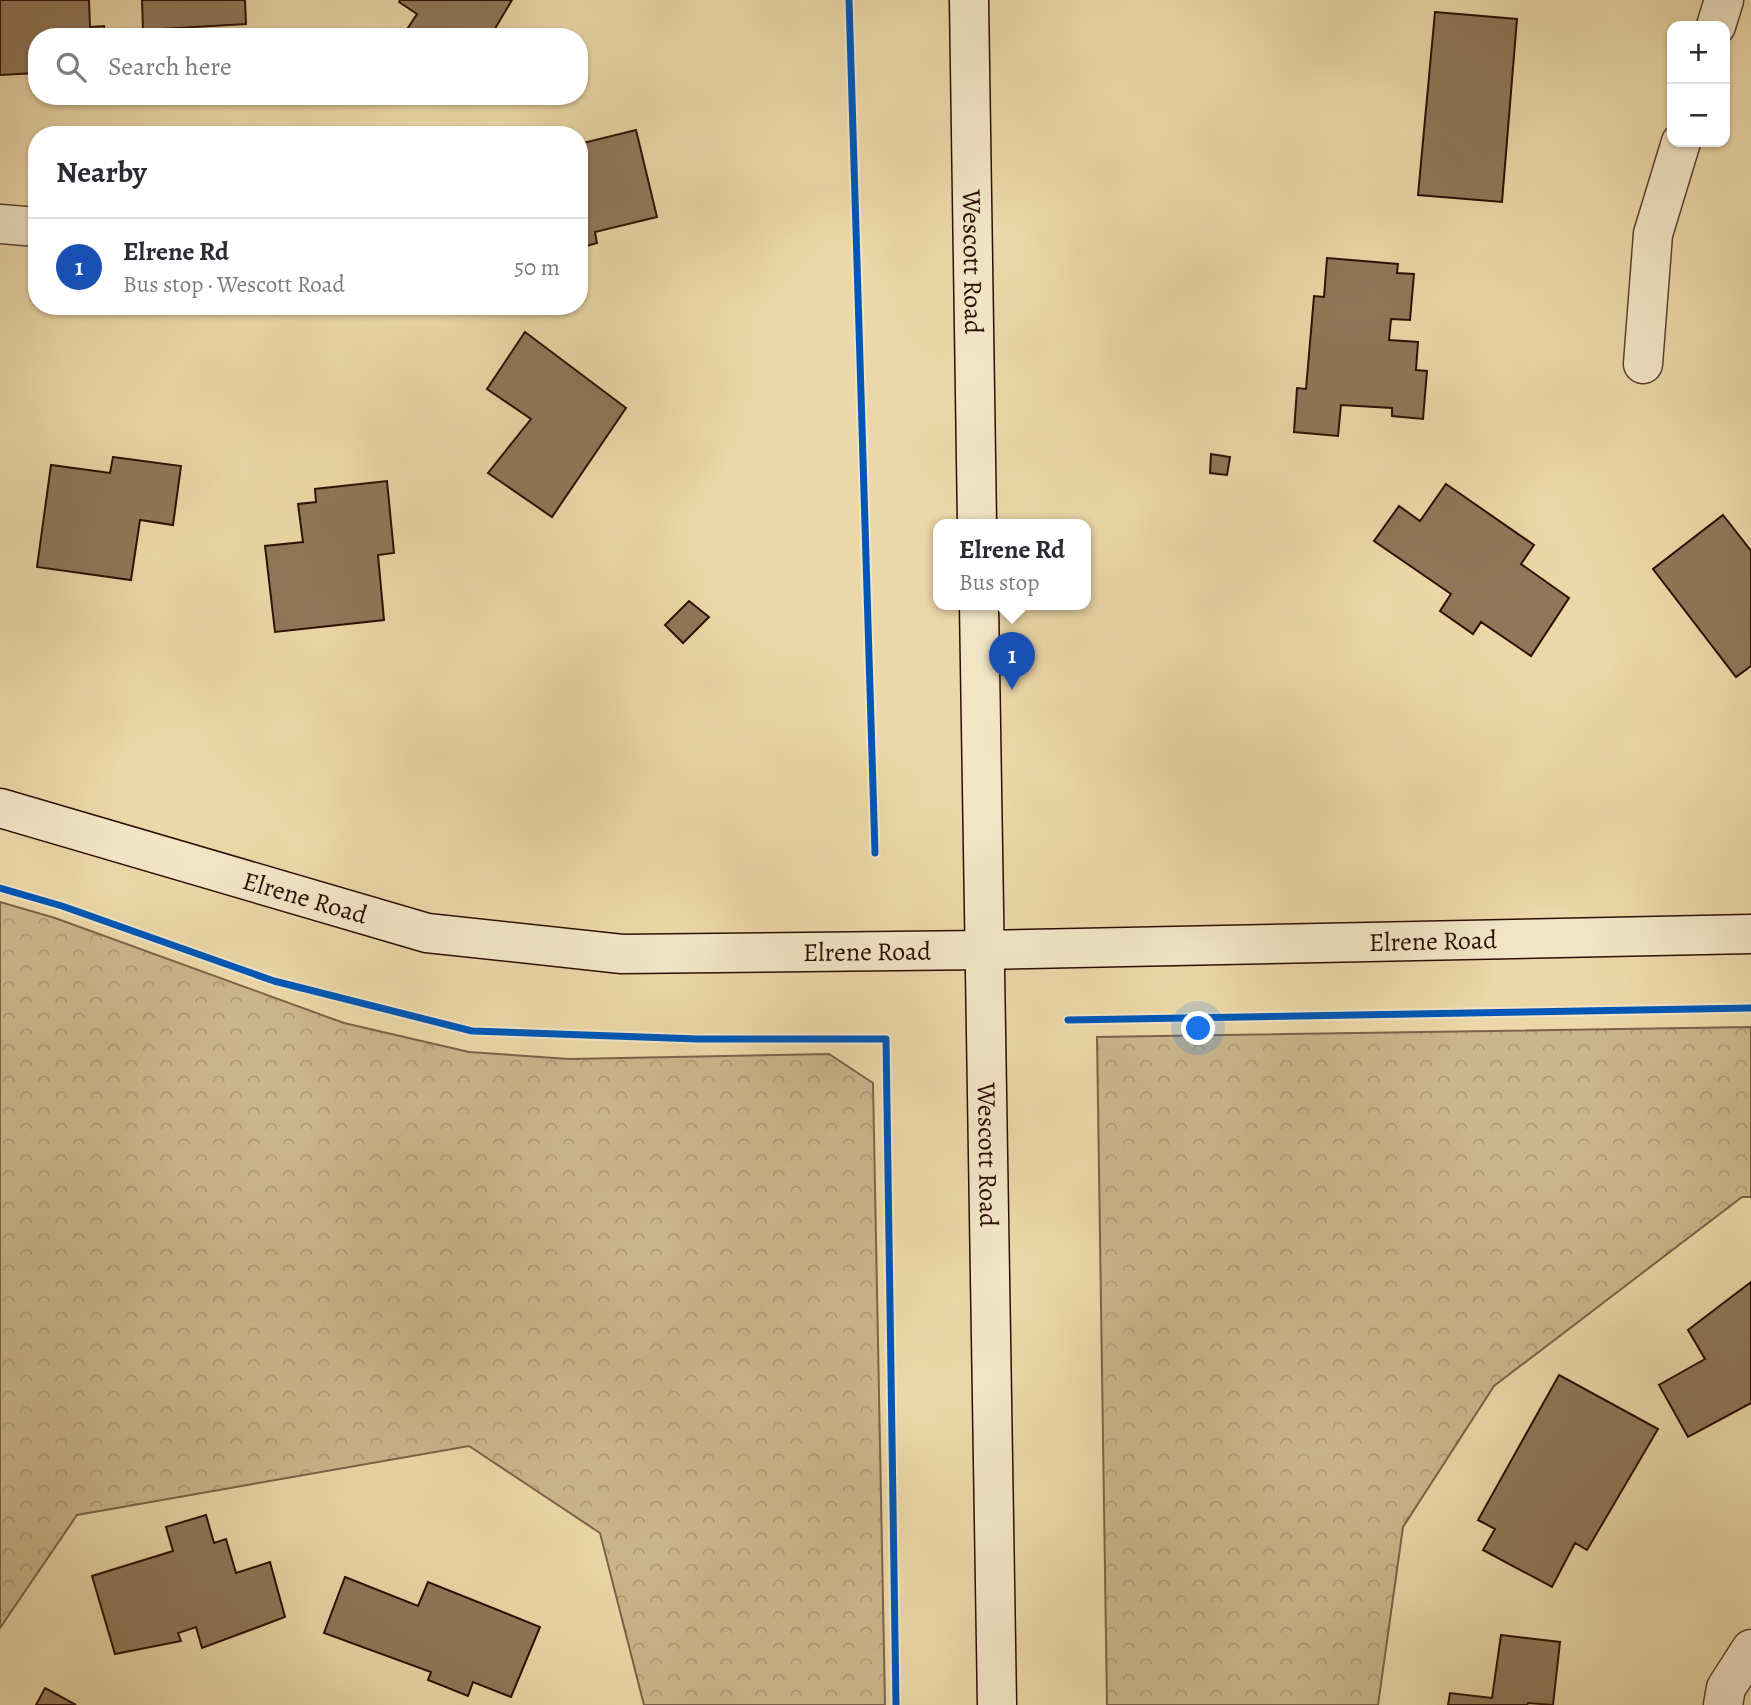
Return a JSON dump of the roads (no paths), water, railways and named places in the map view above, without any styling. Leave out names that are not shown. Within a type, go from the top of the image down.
[{"type":"street","name":"Wescott Road","points":[[969,0],[977,519]]},
{"type":"street","points":[[1718,21],[1724,0]]},
{"type":"street","points":[[1643,364],[1653,234],[1679,147]]},
{"type":"street","points":[[0,224],[28,226]]},
{"type":"street","name":"Wescott Road","points":[[979,610],[997,1705]]},
{"type":"street","name":"Elrene Road","points":[[0,808],[427,933],[622,954],[984,950],[1751,934]]},
{"type":"street","points":[[1723,1705],[1726,1688],[1751,1649]]},
{"type":"place","name":"Elrene Rd","points":[[1012,690]]}]
